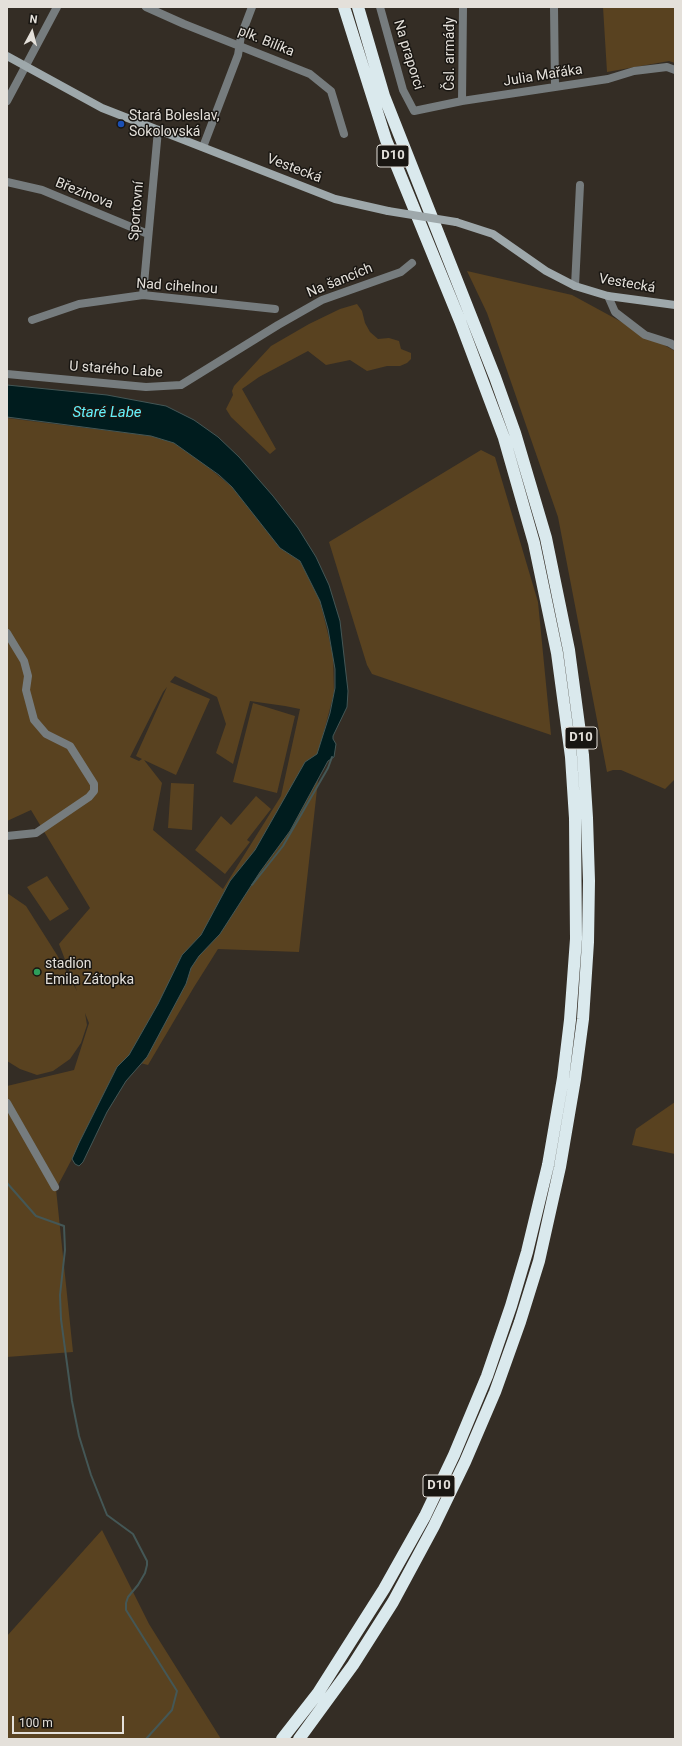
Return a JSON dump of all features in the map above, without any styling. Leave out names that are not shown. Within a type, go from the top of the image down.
[{"type":"highway","name":"D10","points":[[282,1739],[318,1693],[384,1589],[425,1516],[454,1455],[487,1376],[512,1306],[548,1165],[564,1070],[570,1020],[576,939],[575,818],[571,757],[557,653],[534,543],[504,438],[460,321],[386,140],[344,7]]},
{"type":"highway","name":"D10","points":[[299,1739],[352,1665],[393,1602],[434,1526],[465,1462],[496,1392],[520,1322],[552,1208],[575,1079],[583,1019],[588,942],[587,818],[583,755],[569,650],[546,538],[515,434],[473,322],[384,96],[358,7]]},
{"type":"street","points":[[7,101],[57,7]]},
{"type":"street","name":"plk. Bilíka","points":[[146,7],[310,74],[331,91],[344,134]]},
{"type":"street","points":[[203,148],[238,55],[239,45],[252,7]]},
{"type":"street","name":"Na praporci","points":[[380,7],[403,90],[414,111]]},
{"type":"street","name":"Čsl. armády","points":[[462,101],[463,7]]},
{"type":"street","points":[[554,7],[555,87]]},
{"type":"street","name":"Vestecká","points":[[7,56],[102,108],[335,199],[388,211],[456,222],[494,234],[546,270],[575,286],[608,296],[675,305]]},
{"type":"street","name":"Julia Mařáka","points":[[414,111],[462,101],[608,79],[634,71],[667,67],[675,70]]},
{"type":"street","name":"Sportovní","points":[[143,295],[158,130]]},
{"type":"street","name":"Březinova","points":[[7,182],[42,190],[148,234]]},
{"type":"street","points":[[575,286],[580,185]]},
{"type":"street","name":"Na šancích","points":[[278,325],[322,300],[401,272],[412,263]]},
{"type":"street","name":"Nad cihelnou","points":[[32,320],[79,304],[143,295],[275,309]]},
{"type":"street","points":[[608,296],[615,312],[645,335],[675,346]]},
{"type":"street","name":"U starého Labe","points":[[7,374],[146,387],[181,385],[278,325]]},
{"type":"street","points":[[7,633],[24,661],[28,676],[26,690],[34,720],[46,734],[70,746],[94,784],[94,791],[90,797],[36,833],[7,836]]},
{"type":"street","points":[[7,1103],[55,1187]]},
{"type":"shaded area","points":[[603,7],[675,7],[675,63],[669,61],[607,72]]},
{"type":"shaded area","points":[[467,271],[572,295],[675,351],[675,779],[665,789],[621,770],[607,772],[558,517],[487,313]]},
{"type":"shaded area","points":[[357,304],[362,311],[365,323],[370,332],[378,339],[389,338],[399,341],[401,349],[411,353],[411,359],[407,363],[400,366],[387,366],[367,371],[350,360],[326,365],[308,351],[259,377],[242,389],[276,449],[270,454],[231,417],[226,409],[233,395],[232,391],[234,386],[271,346],[309,324],[340,309]]},
{"type":"shaded area","points":[[7,418],[151,436],[174,443],[203,463],[232,487],[280,548],[300,561],[320,601],[333,655],[334,693],[323,735],[299,952],[218,949],[148,1065],[125,1059],[56,1189],[73,1352],[7,1357],[7,1086],[74,1070],[89,1023],[85,1013],[87,1025],[81,1043],[70,1059],[53,1071],[37,1075],[20,1069],[7,1061],[7,893],[26,906],[57,955],[77,991],[59,944],[90,908],[31,810],[7,821]],"holes":[[[175,676],[217,697],[226,724],[216,753],[233,764],[250,701],[300,709],[281,796],[223,889],[153,830],[162,783],[144,760],[176,775],[210,699],[170,682]],[[167,687],[136,756],[142,759],[139,761],[130,757]]]},
{"type":"shaded area","points":[[481,450],[495,457],[538,602],[551,735],[372,674],[367,665],[329,542]]},
{"type":"shaded area","points":[[253,703],[295,716],[277,793],[233,782]]},
{"type":"shaded area","points":[[171,783],[194,784],[192,830],[168,828]]},
{"type":"shaded area","points":[[256,796],[271,809],[247,840],[250,842],[225,874],[195,850],[221,816],[231,825]]},
{"type":"shaded area","points":[[47,876],[69,909],[50,921],[27,887]]},
{"type":"shaded area","points":[[675,1102],[675,1154],[632,1145],[636,1129]]},
{"type":"shaded area","points":[[102,1530],[149,1624],[221,1739],[7,1739],[7,1636]]},
{"type":"water","name":"Staré Labe","points":[[7,385],[107,395],[166,406],[194,420],[218,437],[239,457],[273,496],[298,528],[316,557],[329,585],[340,621],[348,691],[347,707],[333,736],[336,744],[334,757],[328,761],[290,831],[260,872],[220,934],[199,956],[191,968],[186,984],[147,1057],[126,1081],[107,1112],[83,1162],[79,1166],[75,1164],[72,1159],[117,1067],[129,1055],[158,1004],[182,955],[201,935],[230,881],[255,850],[305,762],[317,754],[330,713],[335,688],[335,669],[328,629],[320,601],[300,561],[280,548],[232,487],[219,475],[174,443],[151,436],[7,417]]},
{"type":"waterway","points":[[252,885],[283,846],[328,768],[332,757]]},
{"type":"waterway","points":[[7,1183],[36,1216],[64,1226],[65,1250],[60,1295],[61,1319],[72,1401],[79,1436],[91,1475],[107,1515],[133,1534],[147,1561],[145,1573],[138,1585],[128,1597],[126,1610],[177,1691],[172,1710],[146,1739]]},
{"type":"place","name":"Stará Boleslav, Sokolovská","points":[[121,124]]},
{"type":"place","name":"stadion Emila Zátopka","points":[[37,972]]}]
